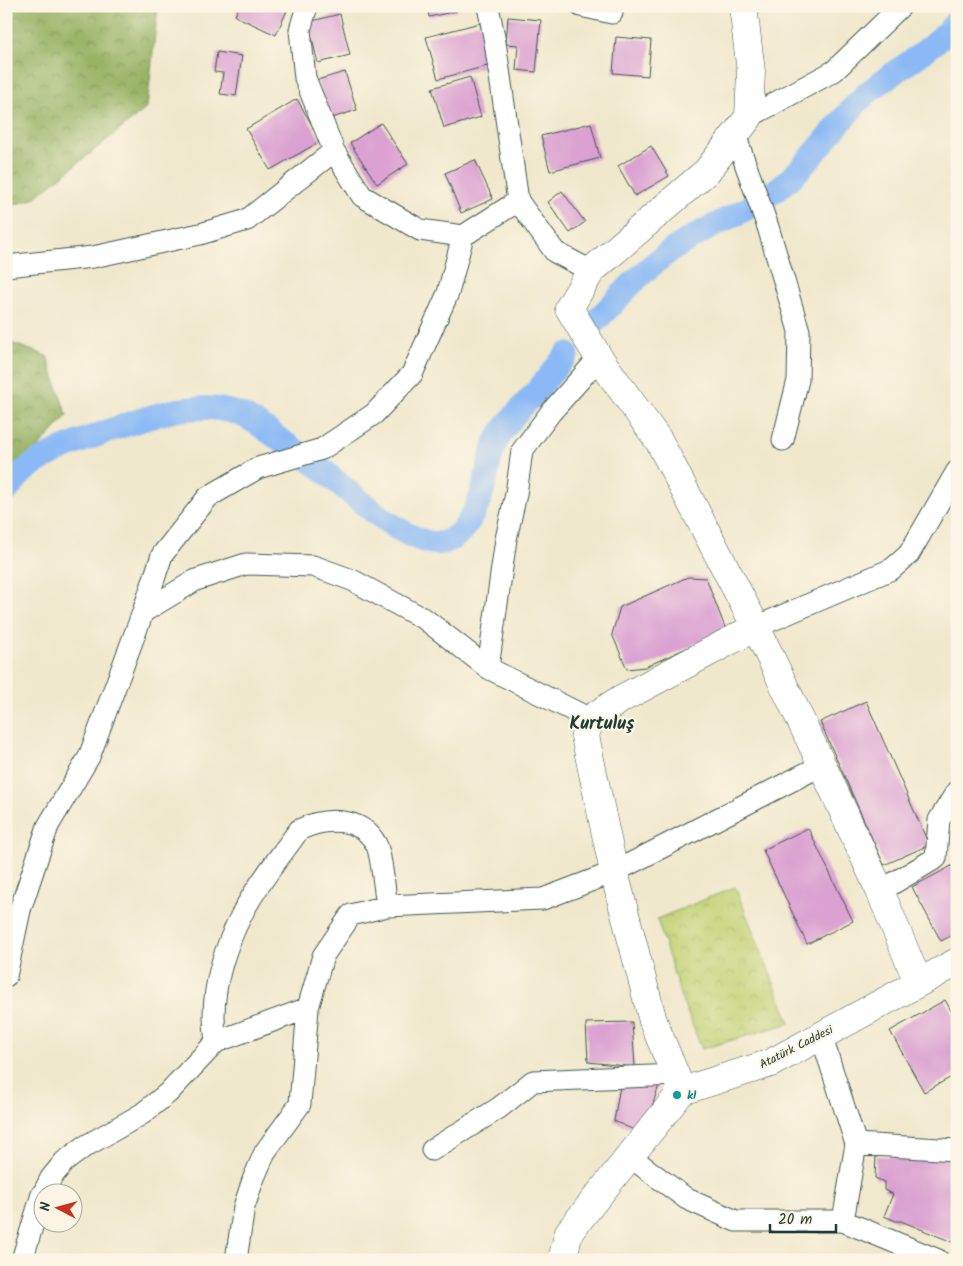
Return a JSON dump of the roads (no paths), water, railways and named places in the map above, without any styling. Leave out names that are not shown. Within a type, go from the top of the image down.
[{"type":"street","points":[[306,6],[300,30],[305,78],[334,151],[362,196],[420,230],[463,236],[518,201]]},
{"type":"street","points":[[488,6],[518,201],[555,252],[591,271]]},
{"type":"street","points":[[581,6],[612,13]]},
{"type":"street","points":[[743,6],[751,72],[742,126],[752,181],[768,227],[799,332],[798,380],[783,440]]},
{"type":"street","points":[[901,6],[834,71],[742,126],[707,171],[591,271],[569,308],[599,358],[660,440],[756,627],[822,765],[880,891],[918,982]]},
{"type":"street","points":[[6,266],[93,257],[200,234],[247,220],[334,151]]},
{"type":"street","points":[[6,976],[20,910],[48,826],[90,757],[144,612],[162,555],[208,497],[258,468],[322,449],[374,414],[412,374],[448,293],[463,236]]},
{"type":"street","points":[[488,668],[506,539],[516,494],[522,451],[551,412],[599,358]]},
{"type":"street","points":[[678,1083],[653,1021],[614,872],[584,736],[590,719],[621,699],[756,627],[892,569],[909,554],[957,471]]},
{"type":"street","points":[[144,612],[196,580],[246,564],[313,566],[352,580],[426,620],[488,668],[590,719]]},
{"type":"street","points":[[236,1260],[244,1207],[253,1180],[265,1152],[300,1104],[308,1008],[323,956],[351,915],[387,906],[543,900],[614,872],[822,765]]},
{"type":"street","points":[[880,891],[936,858],[940,820],[957,791]]},
{"type":"street","points":[[216,1042],[213,1016],[215,994],[228,946],[250,899],[299,830],[310,824],[332,820],[353,825],[370,837],[377,845],[387,906]]},
{"type":"street","name":"Atatürk Caddesi","points":[[678,1083],[771,1063],[957,962]]},
{"type":"street","points":[[48,1184],[64,1162],[84,1146],[142,1114],[168,1093],[216,1042],[308,1008]]},
{"type":"street","points":[[820,1035],[856,1144],[843,1221]]},
{"type":"street","points":[[432,1150],[499,1108],[533,1081],[678,1083]]},
{"type":"street","points":[[562,1260],[569,1232],[629,1156],[678,1083]]},
{"type":"street","points":[[856,1144],[957,1150]]},
{"type":"street","points":[[629,1156],[687,1199],[736,1220],[843,1221],[938,1260]]},
{"type":"street","points":[[22,1260],[32,1229]]},
{"type":"waterway","points":[[597,320],[659,259],[696,235],[754,205],[791,178],[860,100],[929,48],[957,21]]},
{"type":"waterway","points":[[6,492],[18,477],[37,462],[60,450],[108,431],[155,415],[187,409],[220,409],[236,413],[256,423],[318,466],[380,517],[399,529],[417,538],[434,543],[448,541],[466,526],[478,504],[490,459],[496,442],[504,428],[567,354]]},
{"type":"place","name":"kl","points":[[677,1095]]},
{"type":"district","name":"Kurtuluş","points":[[602,723]]}]
